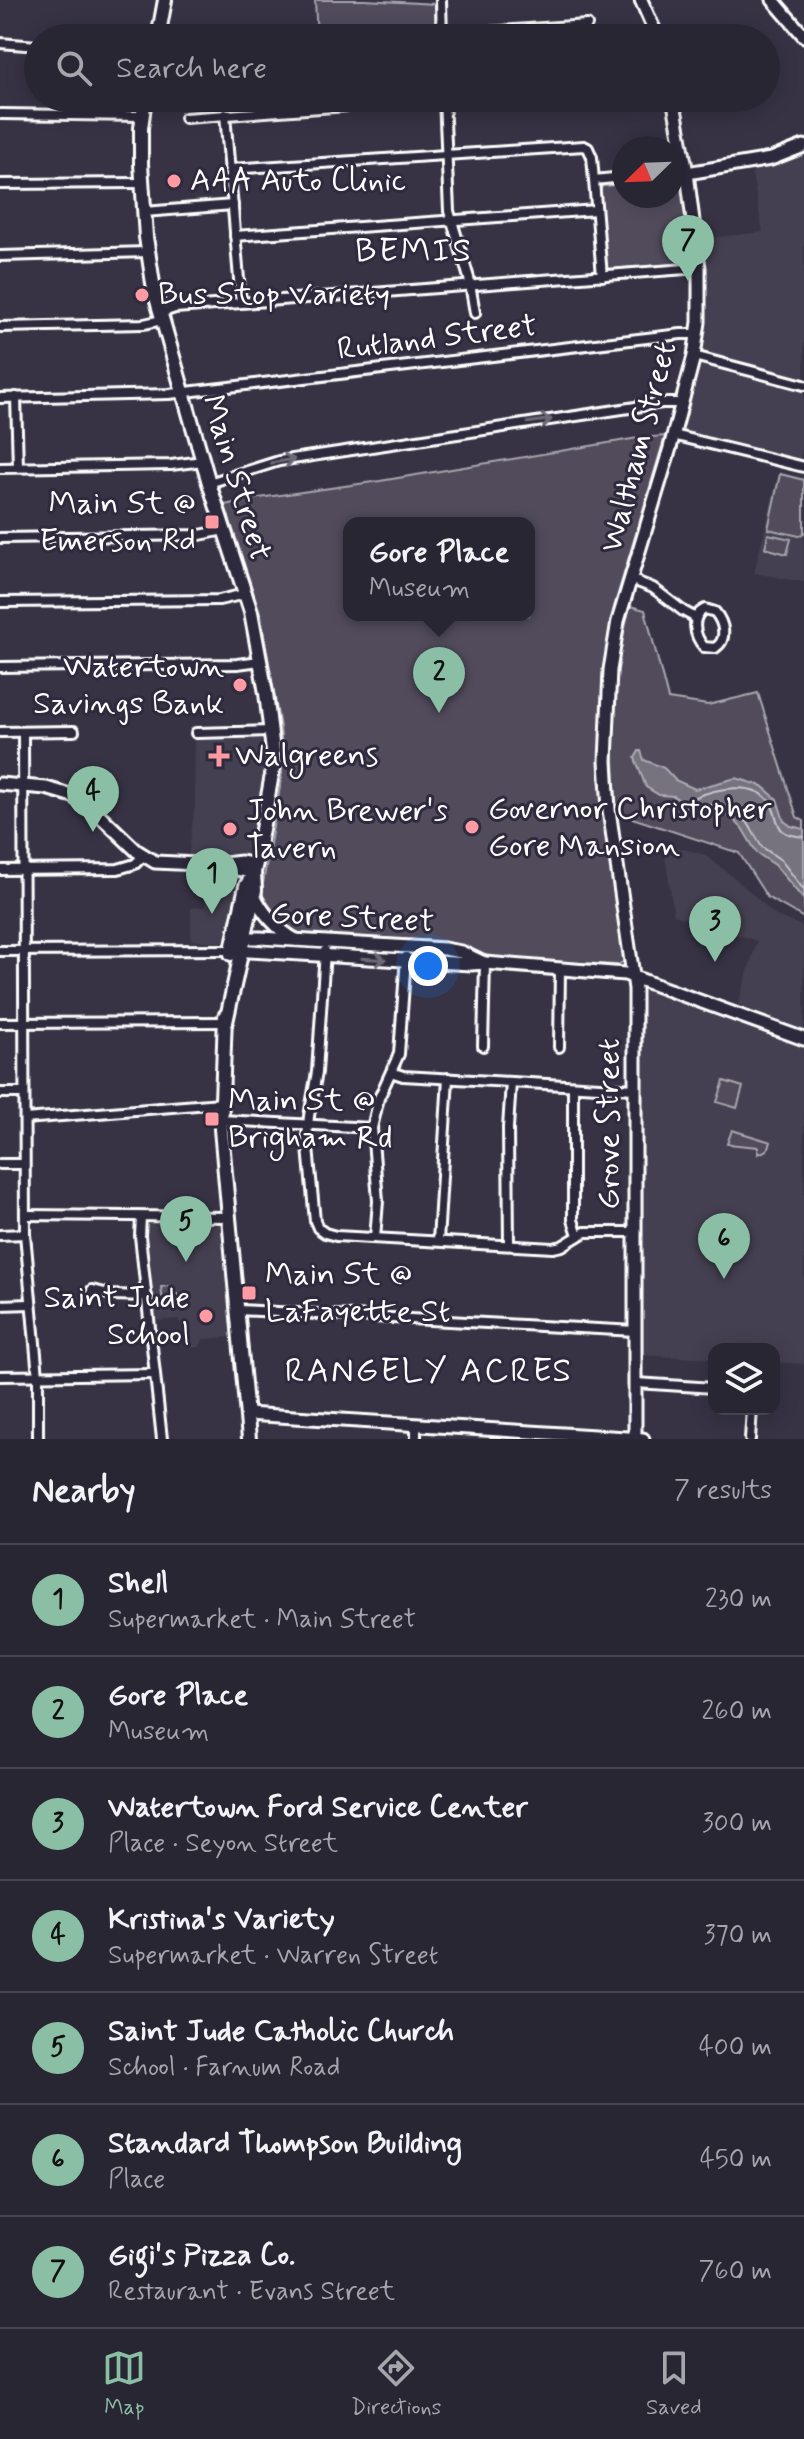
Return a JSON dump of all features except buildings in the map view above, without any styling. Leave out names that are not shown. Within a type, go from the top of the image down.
[{"type":"main road","points":[[161,24],[165,0]]},
{"type":"main road","name":"Main Street","points":[[143,112],[140,151],[144,212],[148,252],[161,316],[245,594],[271,731],[272,781],[226,1022],[221,1103],[249,1439]]},
{"type":"street","points":[[441,0],[442,24]]},
{"type":"street","points":[[641,0],[652,24]]},
{"type":"street","points":[[773,0],[804,36]]},
{"type":"street","points":[[0,43],[24,45]]},
{"type":"street","points":[[185,118],[252,112]]},
{"type":"street","points":[[444,112],[446,190],[475,313]]},
{"type":"street","name":"Waltham Street","points":[[609,810],[606,761],[610,670],[618,621],[682,403],[698,334],[699,268],[676,112]]},
{"type":"street","points":[[0,114],[142,116]]},
{"type":"street","points":[[225,114],[241,303]]},
{"type":"street","points":[[230,169],[584,146],[591,152],[602,276]]},
{"type":"street","points":[[684,173],[763,161],[804,146]]},
{"type":"street","points":[[594,180],[612,178]]},
{"type":"street","points":[[0,184],[142,183]]},
{"type":"street","points":[[144,212],[233,205]]},
{"type":"street","points":[[235,236],[596,210]]},
{"type":"street","points":[[0,256],[148,252]]},
{"type":"street","points":[[0,327],[144,324],[175,308],[699,268]]},
{"type":"street","name":"Rutland Street","points":[[0,398],[162,395],[698,334]]},
{"type":"street","points":[[694,356],[804,385]]},
{"type":"street","points":[[16,397],[18,467]]},
{"type":"street","points":[[209,483],[279,461],[662,403],[682,403]]},
{"type":"street","points":[[673,435],[804,467]]},
{"type":"street","points":[[0,468],[171,465],[203,461]]},
{"type":"street","points":[[0,538],[200,535],[224,530]]},
{"type":"street","points":[[630,579],[653,588],[696,618]]},
{"type":"street","points":[[0,602],[219,600],[245,594]]},
{"type":"street","points":[[705,609],[712,610],[718,616],[724,637],[719,647],[711,649],[701,645],[696,618],[705,609]]},
{"type":"street","points":[[0,667],[237,664],[260,661]]},
{"type":"street","points":[[0,732],[74,731]]},
{"type":"street","points":[[196,733],[271,731]]},
{"type":"street","points":[[23,732],[25,1234],[38,1376],[38,1439]]},
{"type":"street","points":[[0,784],[65,792],[103,817],[143,856],[163,864],[255,869]]},
{"type":"street","name":"Grove Street","points":[[609,810],[634,976],[635,1439]]},
{"type":"street","points":[[0,870],[124,868],[135,864],[143,856]]},
{"type":"street","points":[[219,865],[239,879],[279,928],[296,940]]},
{"type":"street","name":"Gore Street","points":[[238,947],[296,940],[456,950],[485,963]]},
{"type":"street","points":[[325,942],[316,1079],[308,1124],[313,1214],[318,1228],[336,1236],[557,1247],[592,1231],[635,1232]]},
{"type":"street","points":[[0,951],[238,947]]},
{"type":"street","name":"Gore Street","points":[[238,947],[324,956],[485,963],[634,976],[804,1039]]},
{"type":"street","points":[[375,1238],[378,1201],[372,1128],[379,1098],[401,1047],[406,947]]},
{"type":"street","points":[[483,1046],[485,963]]},
{"type":"street","points":[[559,1047],[560,969]]},
{"type":"street","points":[[0,1023],[226,1022]]},
{"type":"street","points":[[391,1072],[403,1076],[635,1089]]},
{"type":"street","points":[[438,1241],[448,1078]]},
{"type":"street","points":[[509,1245],[511,1082]]},
{"type":"street","points":[[573,1086],[573,1220],[578,1235]]},
{"type":"street","points":[[0,1093],[24,1093]]},
{"type":"street","points":[[25,1119],[221,1103]]},
{"type":"street","points":[[221,1120],[372,1128]]},
{"type":"street","points":[[0,1164],[24,1164]]},
{"type":"street","points":[[26,1215],[230,1217]]},
{"type":"street","points":[[141,1217],[140,1236],[162,1439]]},
{"type":"street","points":[[0,1235],[25,1234]]},
{"type":"street","points":[[92,1290],[112,1295],[147,1296]]},
{"type":"street","points":[[0,1305],[31,1304]]},
{"type":"street","points":[[239,1310],[636,1331]]},
{"type":"street","points":[[0,1376],[155,1374]]},
{"type":"street","points":[[636,1383],[708,1388]]},
{"type":"street","points":[[247,1414],[416,1424],[528,1435],[643,1439]]},
{"type":"street","points":[[750,1439],[752,1415]]},
{"type":"street","points":[[416,1424],[416,1439]]},
{"type":"shaded area","points":[[315,0],[435,4],[435,24],[316,24]]},
{"type":"shaded area","points":[[804,152],[804,440],[799,463],[678,432],[700,348],[700,239],[763,232],[751,168]]},
{"type":"shaded area","points":[[612,185],[612,208],[684,208],[684,206],[690,261],[609,269],[606,266],[600,189]]},
{"type":"shaded area","points":[[665,436],[614,607],[603,669],[599,778],[624,961],[618,965],[487,958],[441,941],[299,934],[276,915],[263,896],[283,757],[261,616],[225,505]]},
{"type":"shaded area","points":[[779,472],[804,478],[804,582],[754,573]]},
{"type":"shaded area","points":[[780,474],[804,480],[804,533],[799,536],[768,529]]},
{"type":"shaded area","points":[[768,534],[791,539],[787,554],[765,548]]},
{"type":"shaded area","points":[[630,606],[645,610],[668,699],[708,705],[758,693],[797,817],[804,821],[804,918],[767,897],[739,853],[617,813],[614,709]]},
{"type":"shaded area","points":[[259,737],[263,750],[263,779],[247,853],[188,858],[195,805],[194,739]]},
{"type":"shaded area","points":[[663,843],[705,855],[776,916],[804,927],[804,1030],[738,1005],[757,941],[674,915]]},
{"type":"shaded area","points":[[216,874],[232,881],[237,891],[229,939],[220,942],[191,940],[191,908],[205,907],[206,875]]},
{"type":"shaded area","points":[[647,987],[804,1044],[804,1364],[780,1362],[780,1343],[708,1343],[708,1359],[640,1355],[642,994]]},
{"type":"shaded area","points":[[724,1081],[743,1087],[737,1108],[717,1102]]},
{"type":"shaded area","points":[[732,1130],[771,1142],[770,1145],[758,1154],[758,1147],[727,1144]]},
{"type":"shaded area","points":[[143,1224],[220,1225],[231,1337],[203,1339],[200,1347],[189,1347],[190,1341],[178,1319],[155,1321]]},
{"type":"shaded area","points":[[169,1286],[171,1294],[177,1294],[178,1302],[174,1302],[174,1308],[164,1310],[161,1287]]},
{"type":"water","points":[[639,751],[644,760],[664,768],[675,780],[695,789],[736,778],[762,786],[777,799],[784,821],[804,829],[804,900],[775,865],[757,853],[742,828],[730,816],[691,812],[674,796],[659,795],[646,787],[635,758]]},
{"type":"place","name":"AAA Auto Clinic","points":[[174,181]]},
{"type":"place","name":"Gigi's Pizza Co.","points":[[688,281]]},
{"type":"place","name":"Bus Stop Variety","points":[[142,295]]},
{"type":"place","name":"Main St @ Emerson Rd","points":[[212,522]]},
{"type":"place","name":"Watertown Savings Bank","points":[[240,685]]},
{"type":"place","name":"Gore Place","points":[[439,713]]},
{"type":"place","name":"Walgreens","points":[[219,756]]},
{"type":"place","name":"Governor Christopher Gore Mansion","points":[[472,827]]},
{"type":"place","name":"John Brewer's Tavern","points":[[230,829]]},
{"type":"place","name":"Kristina's Variety","points":[[93,832]]},
{"type":"place","name":"Shell","points":[[212,914]]},
{"type":"place","name":"Watertown Ford Service Center","points":[[715,962]]},
{"type":"place","name":"Main St @ Brigham Rd","points":[[212,1119]]},
{"type":"place","name":"Saint Jude Catholic Church","points":[[186,1262]]},
{"type":"place","name":"Standard Thompson Building","points":[[724,1279]]},
{"type":"place","name":"Main St @ LaFayette St","points":[[249,1293]]},
{"type":"place","name":"Saint Jude School","points":[[206,1316]]},
{"type":"district","name":"BEMIS","points":[[414,251]]},
{"type":"district","name":"RANGELY ACRES","points":[[429,1371]]}]
